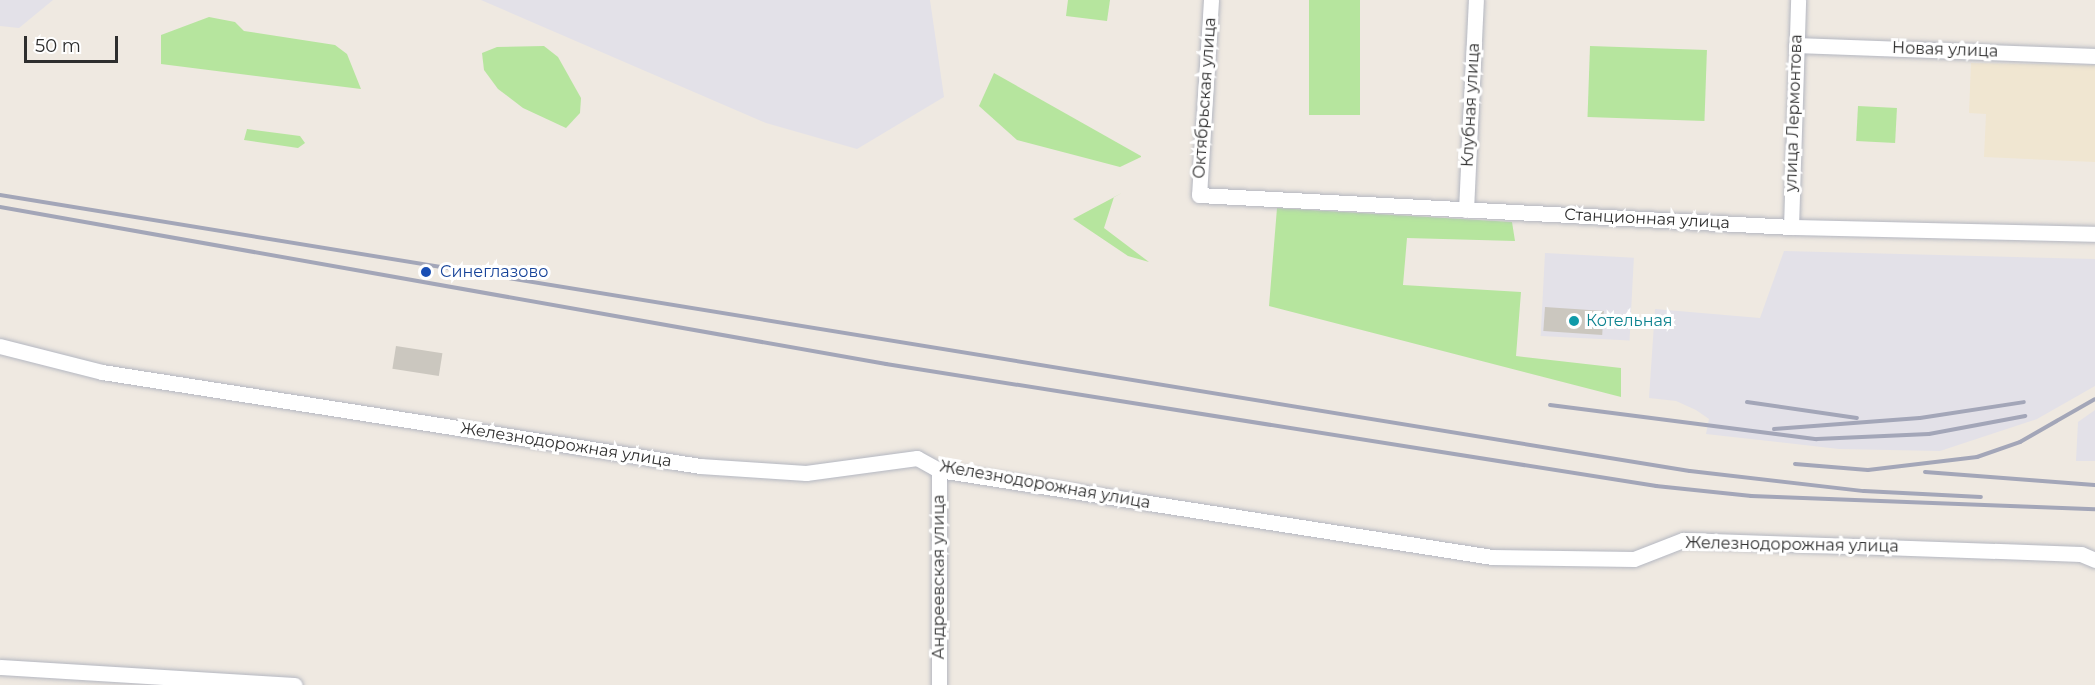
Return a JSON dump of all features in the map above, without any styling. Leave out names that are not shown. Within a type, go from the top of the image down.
[{"type":"street","name":"Октябрьская улица","points":[[1199,195],[1211,0]]},
{"type":"street","name":"Клубная улица","points":[[1466,210],[1476,0]]},
{"type":"street","name":"улица Лермонтова","points":[[1791,227],[1798,0]]},
{"type":"street","name":"Новая улица","points":[[1796,45],[2095,56]]},
{"type":"street","name":"Станционная улица","points":[[1199,195],[1791,227],[2095,234]]},
{"type":"street","name":"Железнодорожная улица","points":[[0,346],[102,372],[700,466],[806,473],[917,458],[939,470],[1492,557],[1634,559],[1683,540],[2081,554],[2095,560]]},
{"type":"street","name":"Андреевская улица","points":[[939,470],[939,685]]},
{"type":"street","points":[[0,667],[294,685]]},
{"type":"shaded area","points":[[0,0],[53,0],[19,28],[0,26]]},
{"type":"shaded area","points":[[481,0],[930,0],[944,97],[857,149],[766,123]]},
{"type":"shaded area","points":[[1971,63],[2095,65],[2095,162],[1984,157],[1986,114],[1969,113]]},
{"type":"shaded area","points":[[1784,251],[2095,259],[2095,386],[2037,419],[1940,451],[1839,449],[1706,434],[1709,419],[1696,410],[1676,401],[1649,398],[1655,309],[1760,318]]},
{"type":"shaded area","points":[[1545,253],[1634,258],[1630,341],[1541,336]]},
{"type":"shaded area","points":[[2095,410],[2095,461],[2076,461],[2078,422]]},
{"type":"green space","points":[[1068,0],[1110,0],[1107,21],[1066,16]]},
{"type":"green space","points":[[1309,0],[1360,0],[1360,115],[1309,115]]},
{"type":"green space","points":[[209,17],[235,22],[244,31],[335,45],[347,54],[361,89],[161,64],[161,35]]},
{"type":"green space","points":[[544,46],[558,57],[581,98],[580,113],[566,128],[523,108],[498,89],[484,70],[482,53],[497,47]]},
{"type":"green space","points":[[1590,46],[1707,50],[1704,121],[1588,117]]},
{"type":"green space","points":[[994,73],[1141,157],[1120,167],[1017,140],[979,106]]},
{"type":"green space","points":[[1858,106],[1897,108],[1895,143],[1856,141]]},
{"type":"green space","points":[[247,129],[300,136],[305,143],[298,148],[244,140]]},
{"type":"green space","points":[[1114,197],[1104,228],[1149,262],[1128,256],[1073,219]]},
{"type":"green space","points":[[1277,208],[1512,222],[1515,241],[1407,238],[1403,285],[1521,292],[1516,356],[1621,368],[1621,397],[1269,306]]},
{"type":"building","name":"Котельная","points":[[1545,307],[1604,311],[1602,335],[1543,331]]},
{"type":"building","points":[[396,346],[442,353],[439,376],[392,369]]},
{"type":"railway","points":[[0,195],[1690,471],[1864,491],[1981,497]]},
{"type":"railway","points":[[0,207],[886,364],[1656,486],[1751,496],[2095,509]]},
{"type":"railway","points":[[1795,464],[1868,470],[1977,457],[2020,442],[2095,399]]},
{"type":"railway","points":[[1747,402],[1857,418]]},
{"type":"railway","points":[[1774,429],[1920,418],[2024,402]]},
{"type":"railway","points":[[1550,405],[1817,439],[1929,434],[2025,416]]},
{"type":"railway","points":[[1925,472],[2095,485]]},
{"type":"place","name":"Синеглазово","points":[[426,272]]},
{"type":"place","name":"Котельная","points":[[1574,321]]}]
